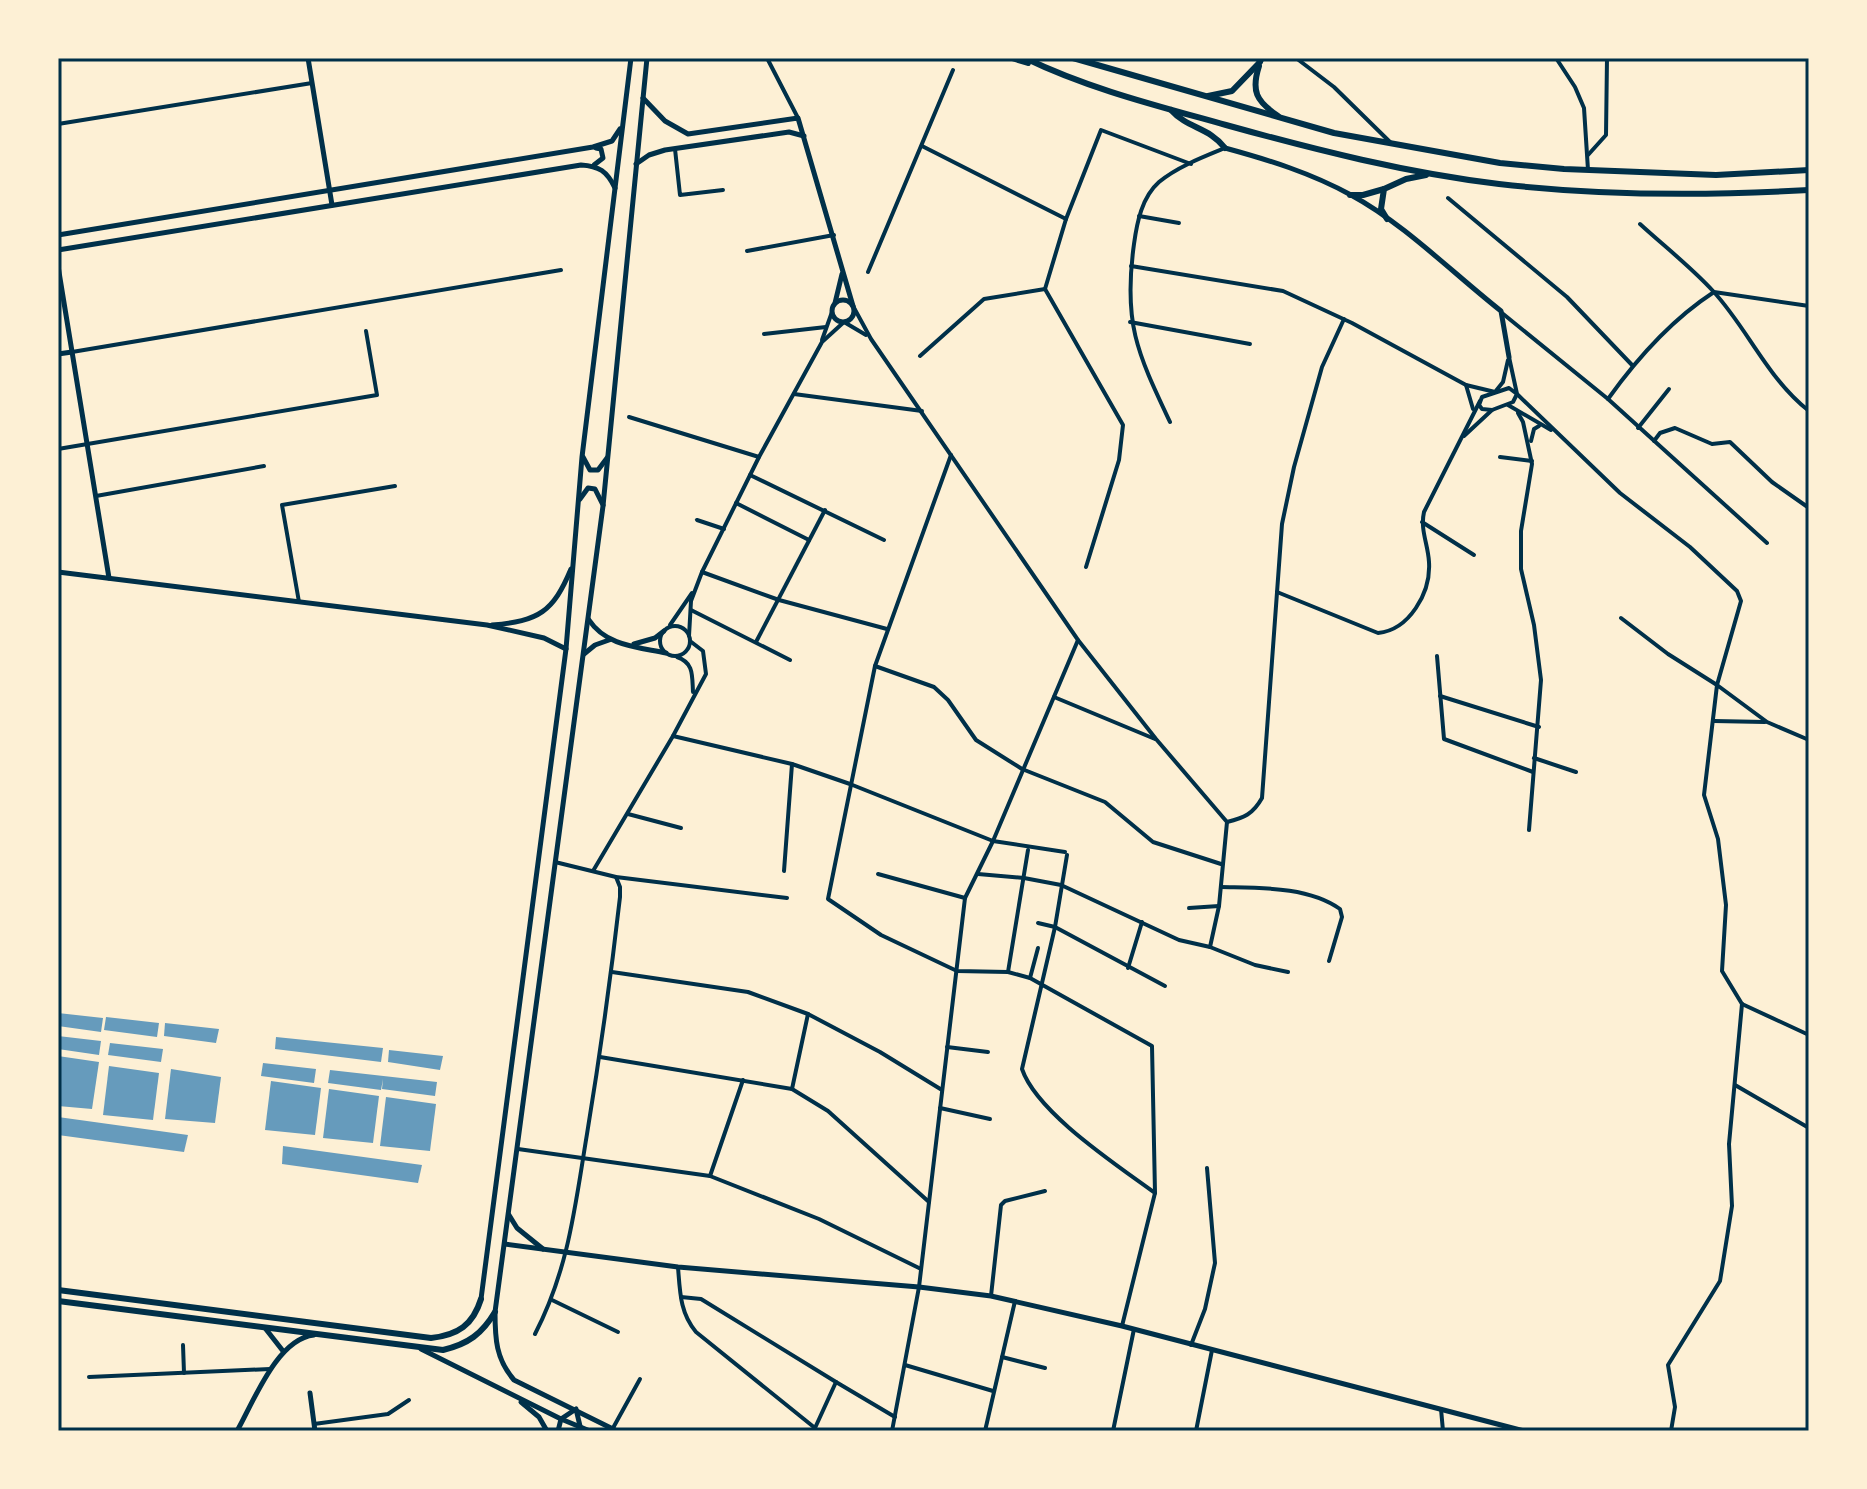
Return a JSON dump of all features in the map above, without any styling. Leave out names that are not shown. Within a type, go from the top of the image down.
[{"type":"main road","points":[[1012,58],[1171,110],[1317,150],[1436,174],[1499,184],[1618,194],[1719,195],[1809,190]]},
{"type":"main road","points":[[1025,58],[1058,74]]},
{"type":"main road","points":[[1073,58],[1334,133],[1500,163],[1716,175],[1809,170]]},
{"type":"main road","points":[[1198,95],[1221,95],[1232,91],[1260,59]]},
{"type":"main road","points":[[1260,59],[1254,81],[1255,92],[1269,110],[1286,121]]},
{"type":"main road","points":[[1171,110],[1181,121],[1209,131],[1225,148]]},
{"type":"main road","points":[[1350,195],[1363,195],[1406,179],[1436,174]]},
{"type":"main road","points":[[1384,189],[1381,209],[1387,219]]},
{"type":"main road","points":[[58,1290],[431,1338],[457,1332],[469,1324],[477,1313],[481,1299]]},
{"type":"main road","points":[[58,1301],[443,1350],[474,1338],[495,1312]]},
{"type":"street","points":[[308,58],[332,205]]},
{"type":"street","points":[[481,1299],[566,649],[582,457],[631,58]]},
{"type":"street","points":[[640,1379],[615,1430],[514,1380],[502,1367],[497,1351],[495,1312],[603,506],[647,58]]},
{"type":"street","points":[[767,58],[805,136],[842,273],[853,306],[871,339],[1078,640],[1227,822],[1219,906],[1210,947]]},
{"type":"street","points":[[1296,58],[1334,87],[1392,144]]},
{"type":"street","points":[[1556,58],[1575,87],[1584,108],[1588,170]]},
{"type":"street","points":[[1587,157],[1606,135],[1607,58]]},
{"type":"street","points":[[868,272],[953,70]]},
{"type":"street","points":[[58,124],[312,83]]},
{"type":"street","points":[[642,97],[665,121],[688,134],[798,118]]},
{"type":"street","points":[[58,235],[593,147],[612,141],[620,129]]},
{"type":"street","points":[[1086,567],[1119,460],[1123,425],[1045,289],[1066,219],[1101,130],[1191,164]]},
{"type":"street","points":[[635,165],[649,155],[675,148],[789,132],[805,136]]},
{"type":"street","points":[[922,146],[1066,219]]},
{"type":"street","points":[[593,147],[601,149],[603,158],[593,165]]},
{"type":"street","points":[[675,148],[680,195],[723,190]]},
{"type":"street","points":[[1170,422],[1135,341],[1130,322],[1131,266],[1139,216],[1142,205],[1157,183],[1225,148],[1279,163],[1350,195],[1387,219],[1608,399],[1767,543]]},
{"type":"street","points":[[58,250],[581,165],[593,165],[604,170],[616,192]]},
{"type":"street","points":[[478,166],[480,181]]},
{"type":"street","points":[[1448,198],[1567,297],[1632,365]]},
{"type":"street","points":[[177,215],[179,230]]},
{"type":"street","points":[[1139,216],[1179,223]]},
{"type":"street","points":[[1640,224],[1714,292],[1764,363],[1796,401],[1809,411]]},
{"type":"street","points":[[747,251],[834,235]]},
{"type":"street","points":[[58,266],[109,578]]},
{"type":"street","points":[[1131,266],[1283,291],[1344,319],[1466,385],[1495,392]]},
{"type":"street","points":[[58,354],[561,270]]},
{"type":"street","points":[[666,653],[660,645],[666,629],[693,591],[759,457],[822,342],[842,273]]},
{"type":"street","points":[[920,356],[984,299],[1045,289]]},
{"type":"street","points":[[1608,399],[1632,365],[1686,310],[1714,292],[1809,306]]},
{"type":"street","points":[[834,308],[844,300],[853,306]]},
{"type":"street","points":[[822,342],[853,316],[853,306]]},
{"type":"street","points":[[834,308],[837,321],[861,329],[871,339]]},
{"type":"street","points":[[1480,401],[1482,409],[1492,410],[1513,402],[1517,394],[1501,311]]},
{"type":"street","points":[[1227,822],[1255,811],[1262,798],[1282,524],[1294,467],[1322,367],[1344,319]]},
{"type":"street","points":[[1130,322],[1250,344]]},
{"type":"street","points":[[764,334],[826,327]]},
{"type":"street","points":[[58,449],[377,395],[366,331]]},
{"type":"street","points":[[1495,392],[1503,382],[1509,357]]},
{"type":"street","points":[[1466,385],[1474,411]]},
{"type":"street","points":[[1277,592],[1378,633],[1389,632],[1406,622],[1421,596],[1429,562],[1422,522],[1424,512],[1482,397],[1509,388],[1517,394],[1620,493],[1690,547],[1737,591],[1741,601],[1717,685],[1704,795],[1718,839],[1726,905],[1722,971],[1742,1004],[1809,1035]]},
{"type":"street","points":[[1638,428],[1669,389]]},
{"type":"street","points":[[794,394],[922,411]]},
{"type":"street","points":[[1508,405],[1553,431]]},
{"type":"street","points":[[1460,441],[1492,410]]},
{"type":"street","points":[[1518,413],[1532,461],[1521,531],[1521,569],[1534,625],[1541,680],[1529,830]]},
{"type":"street","points":[[629,417],[759,457]]},
{"type":"street","points":[[1530,447],[1534,429],[1542,426]]},
{"type":"street","points":[[1654,441],[1660,433],[1675,428],[1712,444],[1728,441],[1772,482],[1809,508]]},
{"type":"street","points":[[951,455],[875,666],[828,899],[881,935],[957,971],[1008,972],[1030,978],[1152,1046],[1155,1193],[1122,1326]]},
{"type":"street","points":[[582,457],[590,470],[598,470],[609,456]]},
{"type":"street","points":[[1500,457],[1532,461]]},
{"type":"street","points":[[96,496],[264,466]]},
{"type":"street","points":[[750,475],[884,540]]},
{"type":"street","points":[[299,602],[282,505],[395,486]]},
{"type":"street","points":[[578,502],[588,488],[595,489],[603,506]]},
{"type":"street","points":[[736,503],[809,540]]},
{"type":"street","points":[[756,642],[825,510]]},
{"type":"street","points":[[697,520],[724,529]]},
{"type":"street","points":[[1422,522],[1474,555]]},
{"type":"street","points":[[487,625],[522,622],[538,616],[552,606],[573,564]]},
{"type":"street","points":[[58,572],[487,625],[544,638],[566,649]]},
{"type":"street","points":[[702,572],[779,600],[887,629]]},
{"type":"street","points":[[675,656],[687,650],[693,591]]},
{"type":"street","points":[[691,610],[790,660]]},
{"type":"street","points":[[1621,618],[1767,722],[1809,740]]},
{"type":"street","points":[[588,620],[598,633],[610,640],[687,660],[691,667],[693,694]]},
{"type":"street","points":[[593,871],[706,674],[703,651],[683,628],[666,629],[655,638],[629,645]]},
{"type":"street","points":[[582,656],[595,645],[610,640]]},
{"type":"street","points":[[892,1431],[919,1287],[965,898],[993,841],[1078,640]]},
{"type":"street","points":[[1437,656],[1444,739],[1533,772]]},
{"type":"street","points":[[875,666],[934,687],[948,700],[976,740],[1022,769],[1105,802],[1153,842],[1221,864]]},
{"type":"street","points":[[1440,696],[1539,727]]},
{"type":"street","points":[[1054,697],[1156,739]]},
{"type":"street","points":[[1713,721],[1767,722]]},
{"type":"street","points":[[673,736],[792,764],[993,841],[1066,853],[1055,927],[1022,1069],[1027,1085],[1090,1143],[1155,1193]]},
{"type":"street","points":[[1534,758],[1576,772]]},
{"type":"street","points":[[784,871],[792,764]]},
{"type":"street","points":[[628,814],[681,828]]},
{"type":"street","points":[[1008,972],[1028,850]]},
{"type":"street","points":[[555,862],[616,877],[787,898]]},
{"type":"street","points":[[878,874],[965,898]]},
{"type":"street","points":[[978,874],[1061,885],[1179,940],[1210,947],[1255,965],[1288,972]]},
{"type":"street","points":[[535,1334],[552,1300],[568,1252],[612,972],[620,897],[616,877]]},
{"type":"street","points":[[1221,887],[1293,892],[1328,901],[1340,909],[1342,917],[1329,961]]},
{"type":"street","points":[[1189,908],[1219,906]]},
{"type":"street","points":[[1128,968],[1142,922]]},
{"type":"street","points":[[1038,923],[1055,927],[1165,986]]},
{"type":"street","points":[[1030,978],[1038,948]]},
{"type":"street","points":[[612,972],[748,992],[808,1014],[880,1052],[942,1090]]},
{"type":"street","points":[[1671,1431],[1675,1407],[1668,1365],[1720,1281],[1732,1206],[1729,1144],[1742,1004]]},
{"type":"street","points":[[792,1089],[808,1014]]},
{"type":"street","points":[[947,1047],[988,1052]]},
{"type":"street","points":[[600,1057],[792,1089],[828,1111],[929,1202]]},
{"type":"street","points":[[710,1176],[743,1080]]},
{"type":"street","points":[[1734,1084],[1809,1128]]},
{"type":"street","points":[[940,1108],[990,1119]]},
{"type":"street","points":[[518,1149],[710,1176],[819,1219],[921,1269]]},
{"type":"street","points":[[1191,1345],[1205,1309],[1215,1263],[1207,1168]]},
{"type":"street","points":[[991,1296],[1001,1205],[1005,1201],[1045,1191]]},
{"type":"street","points":[[509,1215],[517,1228],[544,1249]]},
{"type":"street","points":[[505,1244],[678,1267],[991,1296],[1134,1329],[1524,1431]]},
{"type":"street","points":[[678,1267],[685,1319],[696,1332],[814,1430],[836,1382]]},
{"type":"street","points":[[681,1297],[701,1299],[895,1417]]},
{"type":"street","points":[[552,1300],[618,1332]]},
{"type":"street","points":[[985,1431],[1015,1301]]},
{"type":"street","points":[[264,1327],[283,1351]]},
{"type":"street","points":[[1113,1431],[1134,1329]]},
{"type":"street","points":[[237,1431],[283,1351],[306,1336],[323,1335]]},
{"type":"street","points":[[183,1345],[184,1373]]},
{"type":"street","points":[[421,1349],[579,1429],[590,1431]]},
{"type":"street","points":[[1196,1431],[1212,1350]]},
{"type":"street","points":[[1002,1357],[1045,1368]]},
{"type":"street","points":[[905,1365],[993,1391]]},
{"type":"street","points":[[89,1377],[273,1369]]},
{"type":"street","points":[[310,1393],[314,1428],[388,1414],[409,1400]]},
{"type":"street","points":[[515,1396],[539,1417],[547,1431]]},
{"type":"street","points":[[1441,1408],[1443,1431]]},
{"type":"street","points":[[558,1431],[561,1419],[576,1409]]},
{"type":"street","points":[[576,1409],[579,1429]]},
{"type":"water","points":[[58,1013],[103,1018],[101,1032],[58,1026]]},
{"type":"water","points":[[106,1017],[159,1023],[157,1037],[104,1030]]},
{"type":"water","points":[[165,1023],[219,1029],[216,1043],[164,1036]]},
{"type":"water","points":[[58,1036],[101,1041],[99,1055],[58,1049]]},
{"type":"water","points":[[276,1037],[383,1048],[381,1062],[275,1049]]},
{"type":"water","points":[[110,1043],[163,1049],[161,1062],[108,1055]]},
{"type":"water","points":[[389,1050],[443,1056],[440,1070],[388,1062]]},
{"type":"water","points":[[58,1056],[99,1062],[92,1109],[58,1106]]},
{"type":"water","points":[[263,1063],[316,1069],[314,1083],[261,1076]]},
{"type":"water","points":[[109,1066],[159,1073],[153,1120],[103,1115]]},
{"type":"water","points":[[171,1069],[221,1077],[215,1123],[165,1119]]},
{"type":"water","points":[[330,1070],[437,1082],[435,1096],[382,1089],[383,1079],[381,1090],[328,1083]]},
{"type":"water","points":[[271,1081],[321,1088],[315,1135],[265,1130]]},
{"type":"water","points":[[329,1089],[379,1096],[373,1143],[323,1138]]},
{"type":"water","points":[[386,1097],[436,1104],[430,1151],[380,1146]]},
{"type":"water","points":[[58,1117],[188,1135],[184,1152],[58,1135]]},
{"type":"water","points":[[283,1146],[422,1165],[418,1183],[282,1164]]}]
